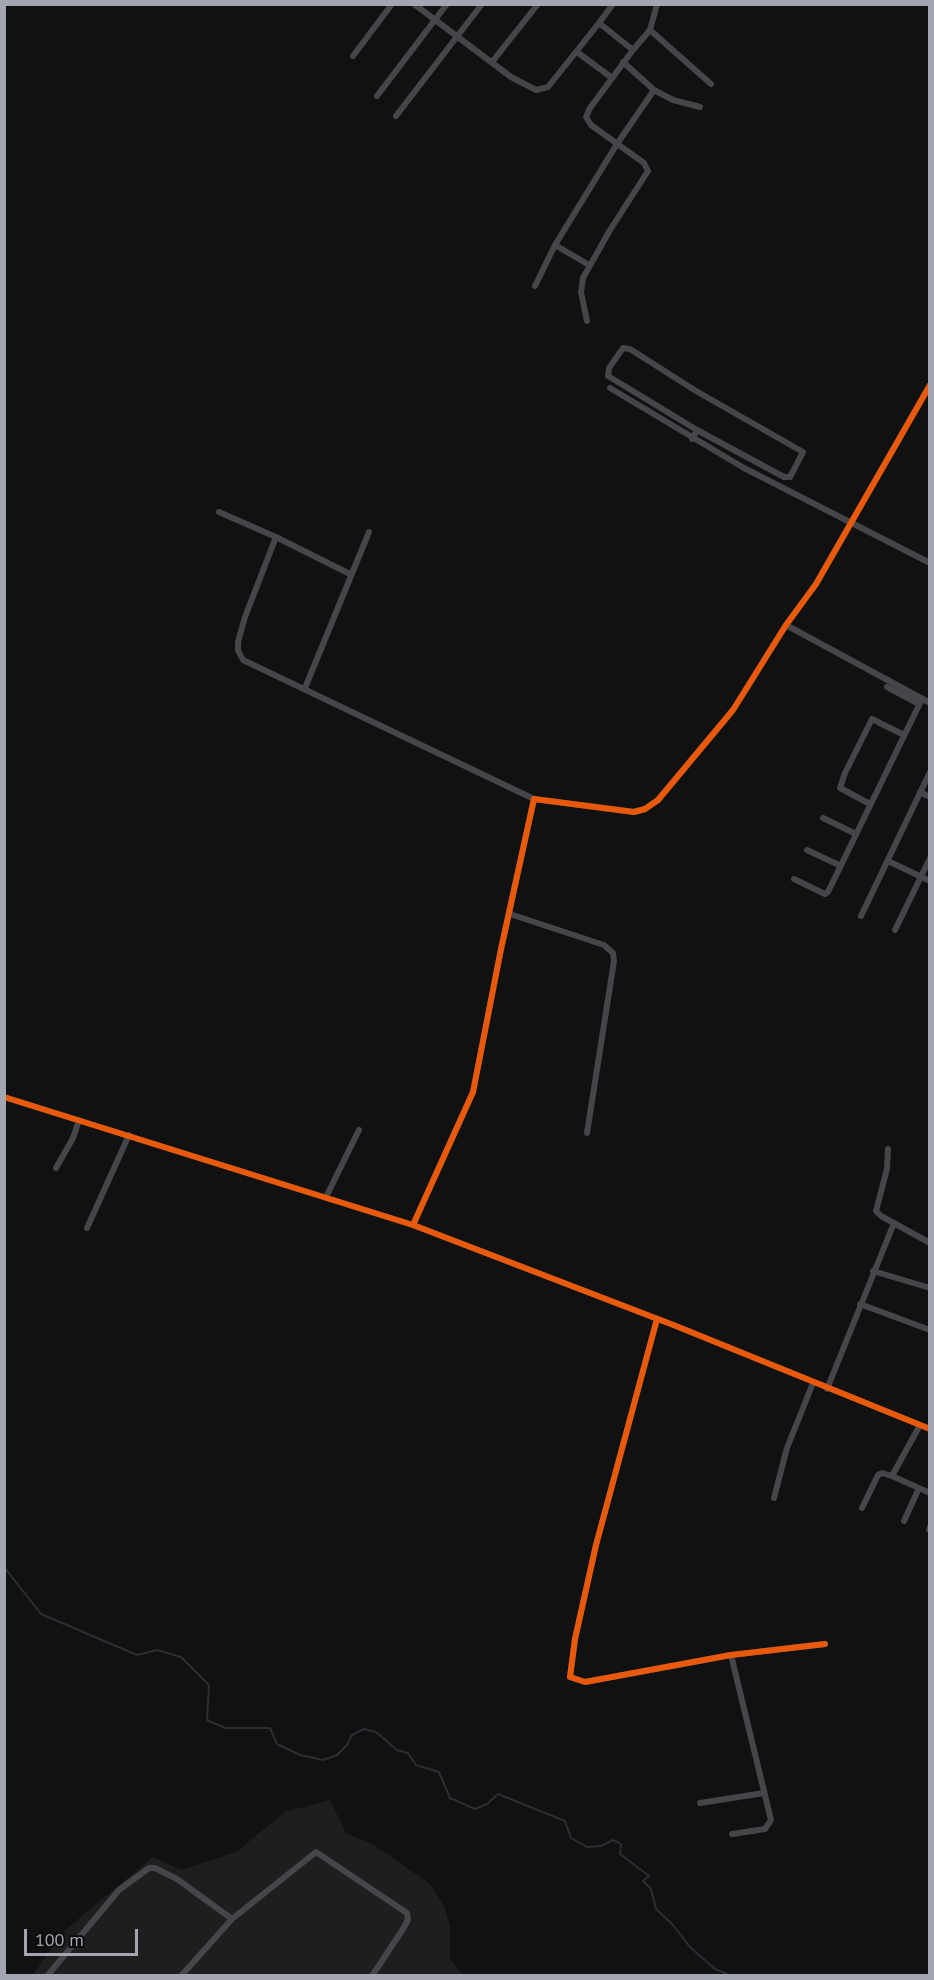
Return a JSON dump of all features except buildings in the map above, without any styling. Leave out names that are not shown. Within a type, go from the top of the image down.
[{"type":"street","points":[[353,56],[392,4]]},
{"type":"street","points":[[414,4],[530,89],[541,90],[548,87],[577,52],[610,6]]},
{"type":"street","points":[[377,96],[447,4]]},
{"type":"street","points":[[396,116],[482,4]]},
{"type":"street","points":[[492,62],[538,4]]},
{"type":"street","points":[[587,321],[581,286],[589,265],[648,171],[644,164],[591,125],[586,117],[623,62],[650,30],[657,4]]},
{"type":"street","points":[[599,23],[633,50]]},
{"type":"street","points":[[650,30],[711,84]]},
{"type":"street","points":[[577,52],[612,78]]},
{"type":"street","points":[[623,62],[654,90],[673,100],[700,107]]},
{"type":"street","points":[[535,286],[555,245],[617,144],[654,90]]},
{"type":"street","points":[[555,245],[589,265]]},
{"type":"street","points":[[623,348],[630,349],[696,391],[803,452],[790,477],[784,477],[697,430],[608,375],[609,368],[623,348]]},
{"type":"street","points":[[276,537],[245,617],[238,650],[243,660],[534,799],[619,811],[645,810],[672,786],[733,710],[786,625],[816,584],[930,385]]},
{"type":"street","points":[[610,388],[692,439],[930,563]]},
{"type":"street","points":[[692,439],[697,430]]},
{"type":"street","points":[[219,512],[350,574]]},
{"type":"street","points":[[305,688],[369,532]]},
{"type":"street","points":[[786,625],[920,701]]},
{"type":"street","points":[[887,687],[930,703]]},
{"type":"street","points":[[794,879],[825,894],[841,866],[920,701]]},
{"type":"street","points":[[870,804],[840,788],[845,773],[872,719],[904,735]]},
{"type":"street","points":[[861,916],[930,772]]},
{"type":"street","points":[[920,792],[930,797]]},
{"type":"street","points":[[413,1225],[473,1092],[534,799]]},
{"type":"street","points":[[823,818],[856,834]]},
{"type":"street","points":[[807,850],[841,866]]},
{"type":"street","points":[[895,930],[930,858]]},
{"type":"street","points":[[888,861],[930,881]]},
{"type":"street","points":[[510,914],[604,945],[613,953],[613,969],[587,1133]]},
{"type":"street","points":[[4,1096],[413,1225],[657,1319],[930,1429]]},
{"type":"street","points":[[56,1168],[74,1138],[79,1120]]},
{"type":"street","points":[[326,1197],[359,1130]]},
{"type":"street","points":[[87,1228],[129,1135]]},
{"type":"street","points":[[888,1149],[886,1176],[876,1209],[881,1216],[930,1243]]},
{"type":"street","points":[[827,1389],[894,1223]]},
{"type":"street","points":[[873,1271],[930,1288]]},
{"type":"street","points":[[860,1304],[930,1330]]},
{"type":"street","points":[[657,1319],[596,1545],[569,1675],[573,1680],[585,1682],[731,1655],[825,1644]]},
{"type":"street","points":[[774,1498],[787,1448],[813,1383]]},
{"type":"street","points":[[892,1476],[920,1425]]},
{"type":"street","points":[[862,1508],[881,1473],[930,1493]]},
{"type":"street","points":[[904,1521],[919,1488]]},
{"type":"street","points":[[731,1655],[770,1818],[768,1828],[732,1834]]},
{"type":"street","points":[[700,1803],[765,1793]]},
{"type":"street","points":[[181,1976],[232,1919],[300,1867],[314,1852],[318,1852],[407,1913],[405,1925],[375,1974]]},
{"type":"street","points":[[47,1976],[119,1890],[149,1868],[155,1868],[177,1880],[232,1919]]},
{"type":"shaded area","points":[[330,1800],[346,1833],[374,1845],[430,1884],[444,1906],[450,1926],[450,1959],[463,1975],[32,1976],[64,1931],[153,1857],[181,1870],[236,1852],[285,1812]]},
{"type":"waterway","points":[[4,1567],[41,1614],[137,1655],[157,1650],[181,1657],[209,1685],[207,1720],[225,1728],[270,1728],[277,1744],[300,1755],[323,1760],[337,1755],[347,1745],[352,1735],[364,1729],[376,1732],[397,1750],[408,1753],[416,1765],[439,1772],[450,1798],[475,1809],[487,1804],[498,1794],[565,1821],[571,1838],[587,1847],[601,1846],[613,1840],[621,1844],[620,1854],[649,1876],[643,1881],[651,1889],[656,1909],[673,1925],[690,1947],[715,1969],[732,1976]]},
{"type":"cycle path","points":[[413,1225],[473,1092],[534,799],[634,812],[645,809],[658,800],[733,710],[786,625],[816,584],[930,385]]},
{"type":"cycle path","points":[[4,1097],[413,1225],[676,1326],[930,1429]]},
{"type":"cycle path","points":[[657,1319],[596,1545],[575,1639],[570,1677],[585,1682],[731,1655],[825,1644]]}]
